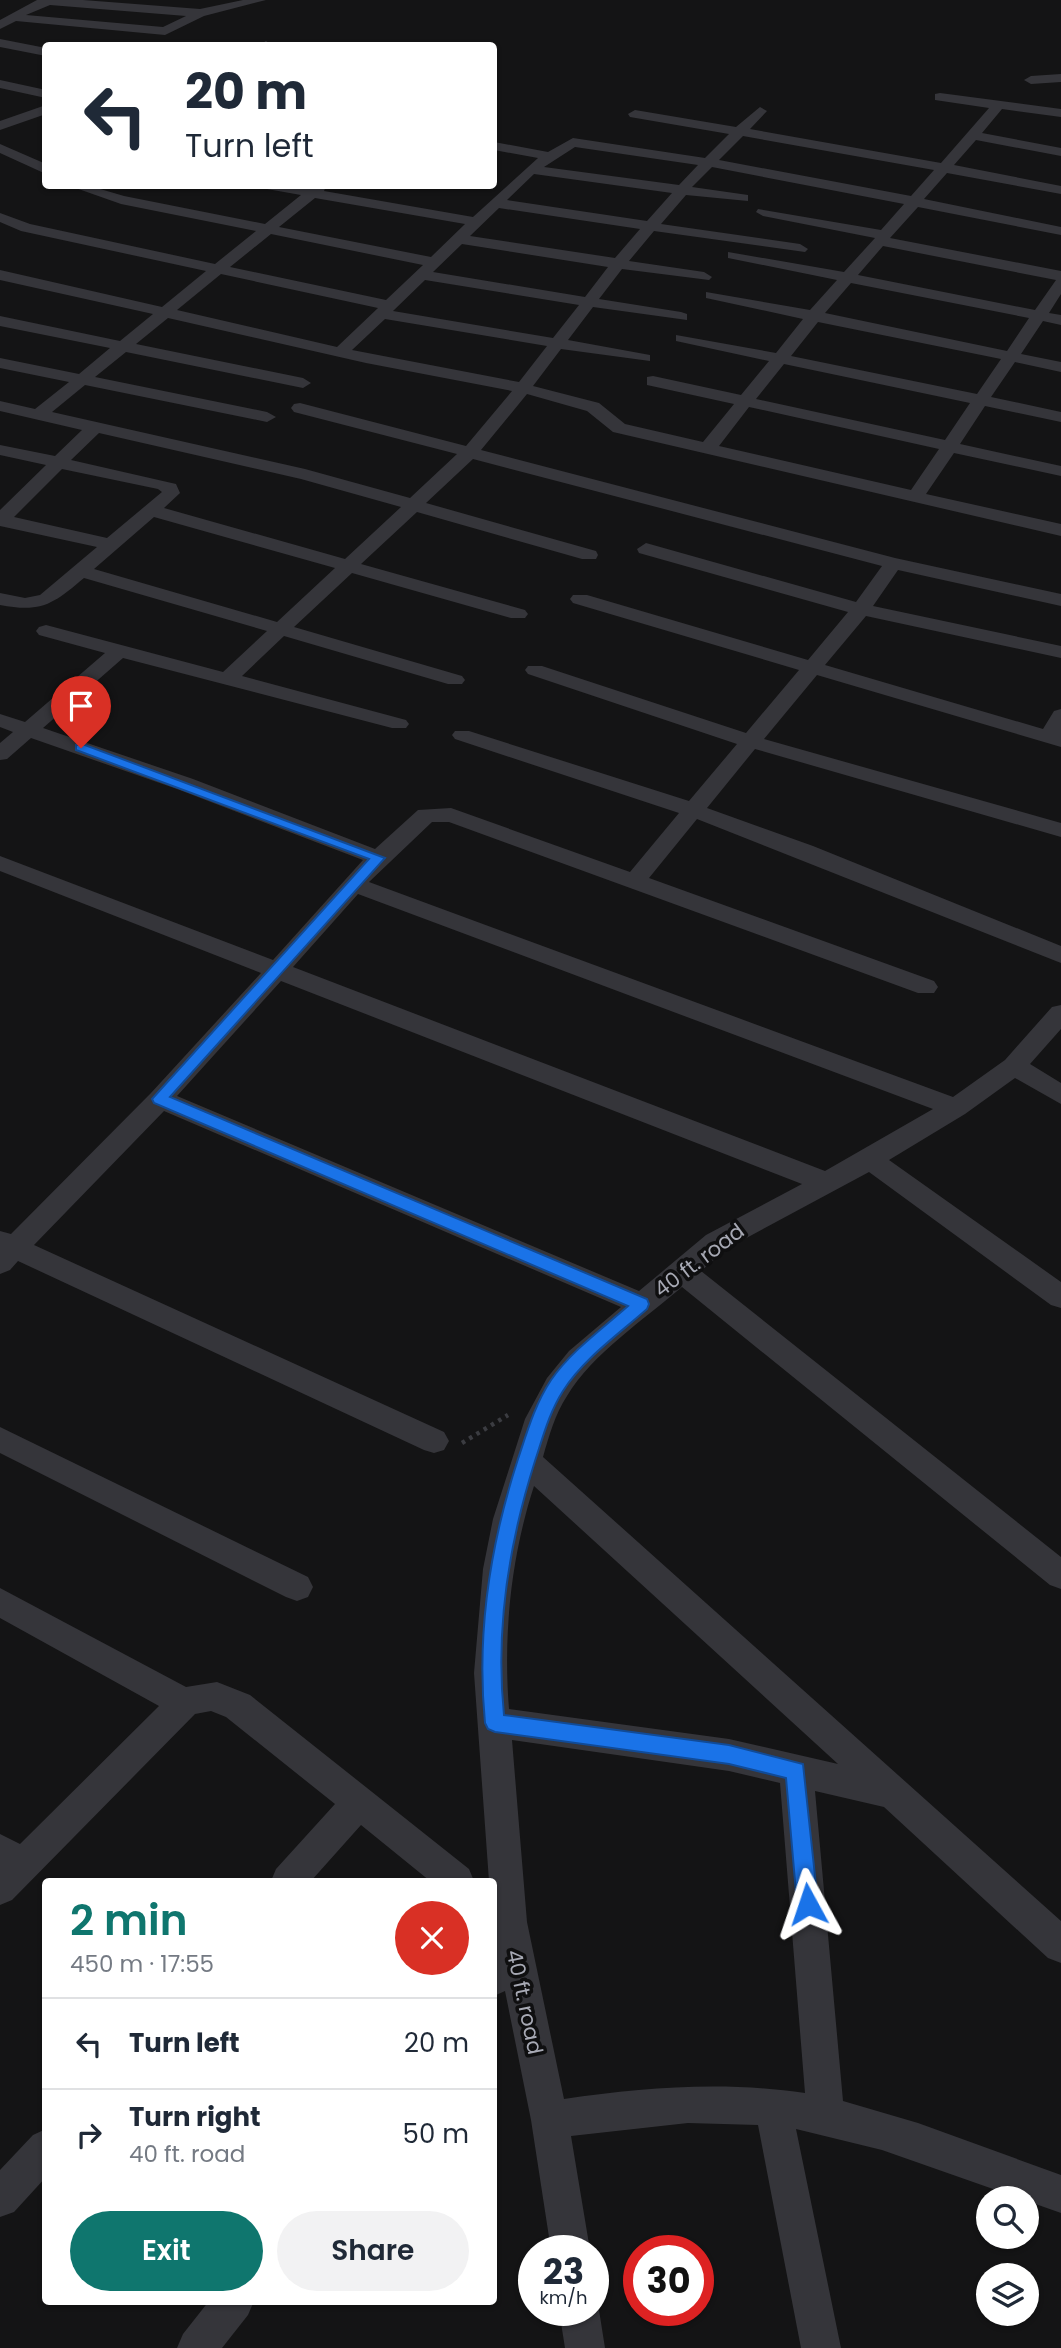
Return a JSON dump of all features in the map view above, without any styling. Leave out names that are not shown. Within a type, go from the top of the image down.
[{"type":"street","points":[[13,17],[164,32],[200,13],[260,0]]},
{"type":"street","points":[[0,24],[43,1],[85,1],[200,13]]},
{"type":"street","points":[[0,43],[42,51]]},
{"type":"street","points":[[1031,79],[1061,78]]},
{"type":"street","points":[[0,84],[42,93]]},
{"type":"street","points":[[940,97],[1061,114]]},
{"type":"street","points":[[707,449],[814,316],[999,105]]},
{"type":"street","points":[[0,127],[42,111]]},
{"type":"street","points":[[227,679],[470,452],[523,388],[587,302],[682,188],[760,111]]},
{"type":"street","points":[[635,114],[1061,190]]},
{"type":"street","points":[[973,135],[1061,152]]},
{"type":"street","points":[[341,352],[436,263],[515,182],[549,156],[573,142],[708,162],[1061,231]]},
{"type":"street","points":[[497,147],[549,156]]},
{"type":"street","points":[[0,148],[42,168]]},
{"type":"street","points":[[531,169],[743,198]]},
{"type":"street","points":[[497,179],[515,182]]},
{"type":"street","points":[[86,189],[121,200],[267,231],[436,263]]},
{"type":"street","points":[[38,415],[317,189],[476,222]]},
{"type":"street","points":[[496,203],[650,228],[800,248]]},
{"type":"street","points":[[763,212],[1061,276]]},
{"type":"street","points":[[0,217],[26,228],[387,310],[556,344],[644,358]]},
{"type":"street","points":[[460,239],[704,277]]},
{"type":"street","points":[[733,255],[1061,320]]},
{"type":"street","points":[[0,275],[341,352],[523,388],[593,407],[619,428],[1061,530]]},
{"type":"street","points":[[423,275],[681,317]]},
{"type":"street","points":[[915,497],[1061,283]]},
{"type":"street","points":[[712,295],[1061,367]]},
{"type":"street","points":[[0,321],[303,383]]},
{"type":"street","points":[[682,338],[1061,417]]},
{"type":"street","points":[[0,363],[267,417]]},
{"type":"street","points":[[653,382],[1061,471]]},
{"type":"street","points":[[0,406],[305,474],[589,555]]},
{"type":"street","points":[[300,408],[893,563],[1061,600]]},
{"type":"street","points":[[0,519],[95,427]]},
{"type":"street","points":[[0,450],[170,488],[171,493],[46,600],[36,604],[0,599]]},
{"type":"street","points":[[151,510],[518,614]]},
{"type":"street","points":[[0,519],[114,544]]},
{"type":"street","points":[[646,549],[861,609],[1061,652]]},
{"type":"street","points":[[635,880],[861,609],[893,563]]},
{"type":"street","points":[[82,571],[454,680]]},
{"type":"street","points":[[580,599],[1056,739],[1061,715]]},
{"type":"street","points":[[46,631],[399,724]]},
{"type":"street","points":[[0,754],[119,651]]},
{"type":"street","points":[[535,670],[752,742],[1061,830]]},
{"type":"street","points":[[0,720],[185,784],[378,858]]},
{"type":"street","points":[[462,735],[693,810],[805,851],[1061,955]]},
{"type":"street","points":[[434,1441],[5,1250],[160,1099],[277,973],[378,858],[426,815],[438,813],[635,880],[926,986]]},
{"type":"street","points":[[0,863],[277,973],[825,1182]]},
{"type":"street","points":[[354,884],[956,1108]]},
{"type":"street","name":"40 ft. road","points":[[568,2235],[550,2120],[502,1941],[495,1723],[490,1673],[498,1569],[508,1519],[540,1419],[557,1385],[579,1359],[681,1270],[746,1224],[870,1159],[956,1108],[1014,1066],[1061,1013]]},
{"type":"street","points":[[1014,1066],[1061,1095]]},
{"type":"street","points":[[160,1099],[641,1304]]},
{"type":"street","points":[[870,1159],[1061,1297]]},
{"type":"street","points":[[681,1270],[1061,1575]]},
{"type":"street","points":[[0,1439],[297,1587]]},
{"type":"street","points":[[527,1461],[1061,1945]]},
{"type":"street","points":[[0,1602],[184,1703]]},
{"type":"street","points":[[8,1868],[184,1703],[207,1695],[222,1696],[453,1878]]},
{"type":"street","points":[[495,1723],[729,1755],[894,1794]]},
{"type":"street","points":[[796,1771],[827,2116]]},
{"type":"street","points":[[291,1878],[358,1804]]},
{"type":"street","points":[[550,2120],[651,2105],[722,2103],[774,2107],[827,2116],[895,2135],[1061,2194]]},
{"type":"street","points":[[774,2107],[821,2348]]},
{"type":"street","points":[[0,2198],[42,2152]]},
{"type":"street","points":[[197,2348],[231,2305]]},
{"type":"street","points":[[582,2326],[585,2348]]},
{"type":"path","points":[[434,1441],[447,1445],[462,1443],[557,1385]]},
{"type":"route","points":[[81,748],[185,784],[378,858],[277,973],[160,1099],[641,1304],[579,1359],[557,1385],[540,1419],[508,1519],[498,1569],[490,1673],[495,1723],[729,1755],[796,1771],[808,1904]]}]
